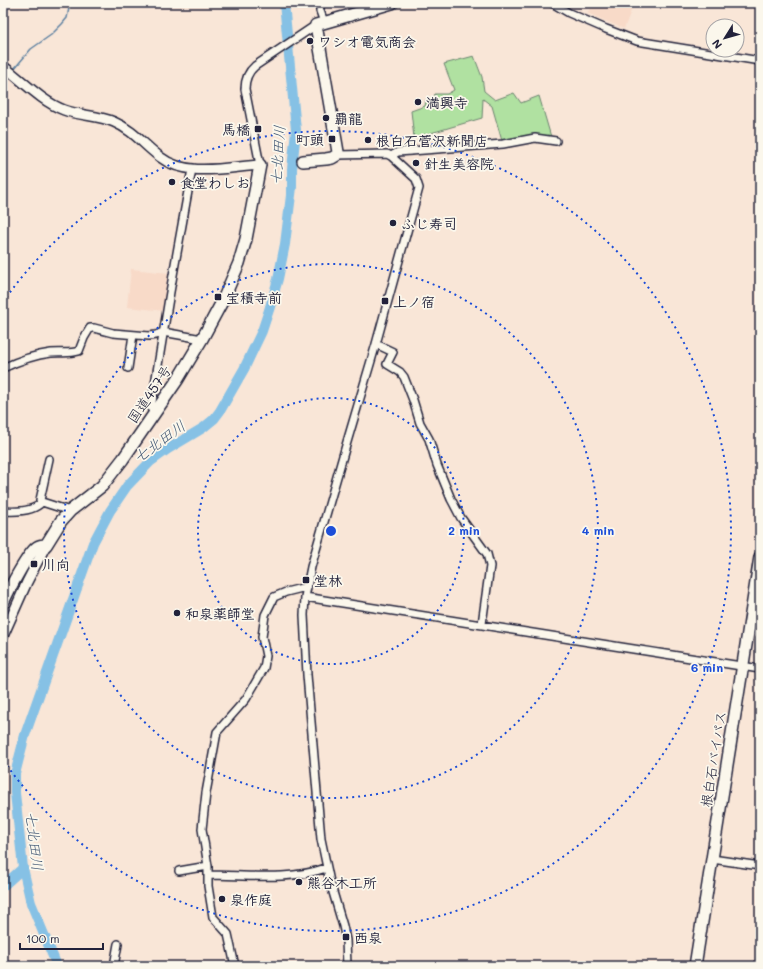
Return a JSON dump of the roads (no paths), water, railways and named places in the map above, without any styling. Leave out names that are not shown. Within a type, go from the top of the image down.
[{"type":"highway","points":[[303,161],[332,158],[337,155],[338,152],[320,24],[392,3]]},
{"type":"highway","name":"国道457号","points":[[3,603],[30,555],[39,545],[46,545],[61,521],[70,511],[102,486],[123,459],[178,379],[202,339],[223,300],[239,263],[246,239],[260,165]]},
{"type":"highway","name":"根白石バイパス","points":[[695,966],[760,557]]},
{"type":"main road","points":[[5,67],[48,102],[74,113],[105,118],[115,122],[132,132],[159,157],[179,167],[192,169],[260,165]]},
{"type":"main road","points":[[3,636],[27,582],[46,545]]},
{"type":"street","points":[[260,165],[245,84],[251,69],[262,60],[320,24],[320,3]]},
{"type":"street","points":[[552,3],[606,29],[637,41],[760,61]]},
{"type":"street","points":[[391,156],[398,152],[503,144],[535,138],[556,141]]},
{"type":"street","points":[[337,155],[387,154],[416,180],[419,188],[306,587],[305,597],[304,615],[307,675],[319,825],[326,868],[346,940],[347,966]]},
{"type":"street","points":[[154,414],[151,408],[192,169]]},
{"type":"street","points":[[3,368],[36,355],[79,351],[90,328],[149,336],[163,332],[202,339]]},
{"type":"street","points":[[128,368],[133,335]]},
{"type":"street","points":[[376,344],[393,352],[387,364],[400,372],[404,377],[420,423],[429,439],[437,465],[458,514],[489,559],[490,566],[482,624]]},
{"type":"street","points":[[42,502],[40,500],[49,459]]},
{"type":"street","points":[[42,502],[70,511]]},
{"type":"street","points":[[3,511],[10,512],[34,509],[42,502]]},
{"type":"street","points":[[235,966],[228,934],[213,917],[208,886],[208,866],[202,829],[206,793],[217,732],[246,699],[264,668],[266,656],[262,637],[265,615],[274,597],[306,587]]},
{"type":"street","points":[[305,597],[760,669]]},
{"type":"street","points":[[712,859],[760,866]]},
{"type":"street","points":[[179,871],[208,866]]},
{"type":"street","points":[[208,875],[295,876],[312,873],[326,868]]},
{"type":"street","points":[[114,966],[118,944]]},
{"type":"waterway","points":[[14,69],[31,49],[51,35],[62,24],[67,18],[70,3]]},
{"type":"waterway","name":"七北田川","points":[[57,966],[31,903],[23,868],[15,793],[15,774],[25,735],[93,543],[110,511],[127,486],[150,462],[168,449],[203,428],[214,419],[244,369],[262,331],[278,279],[285,244],[292,187],[292,169],[296,130],[284,3]]},
{"type":"waterway","points":[[3,81],[8,75]]},
{"type":"waterway","points":[[3,886],[23,868]]},
{"type":"place","name":"ワシオ電気商会","points":[[310,41]]},
{"type":"place","name":"満興寺","points":[[418,102]]},
{"type":"place","name":"覇龍","points":[[326,118]]},
{"type":"place","name":"馬橋","points":[[258,129]]},
{"type":"place","name":"町頭","points":[[332,139]]},
{"type":"place","name":"根白石菅沢新聞店","points":[[368,140]]},
{"type":"place","name":"針生美容院","points":[[416,163]]},
{"type":"place","name":"食堂わしお","points":[[172,182]]},
{"type":"place","name":"ふじ寿司","points":[[393,223]]},
{"type":"place","name":"宝積寺前","points":[[218,297]]},
{"type":"place","name":"上ノ宿","points":[[385,301]]},
{"type":"place","name":"川向","points":[[34,564]]},
{"type":"place","name":"堂林","points":[[306,580]]},
{"type":"place","name":"和泉薬師堂","points":[[177,613]]},
{"type":"place","name":"熊谷木工所","points":[[299,882]]},
{"type":"place","name":"泉作庭","points":[[222,899]]},
{"type":"place","name":"西泉","points":[[346,937]]}]
